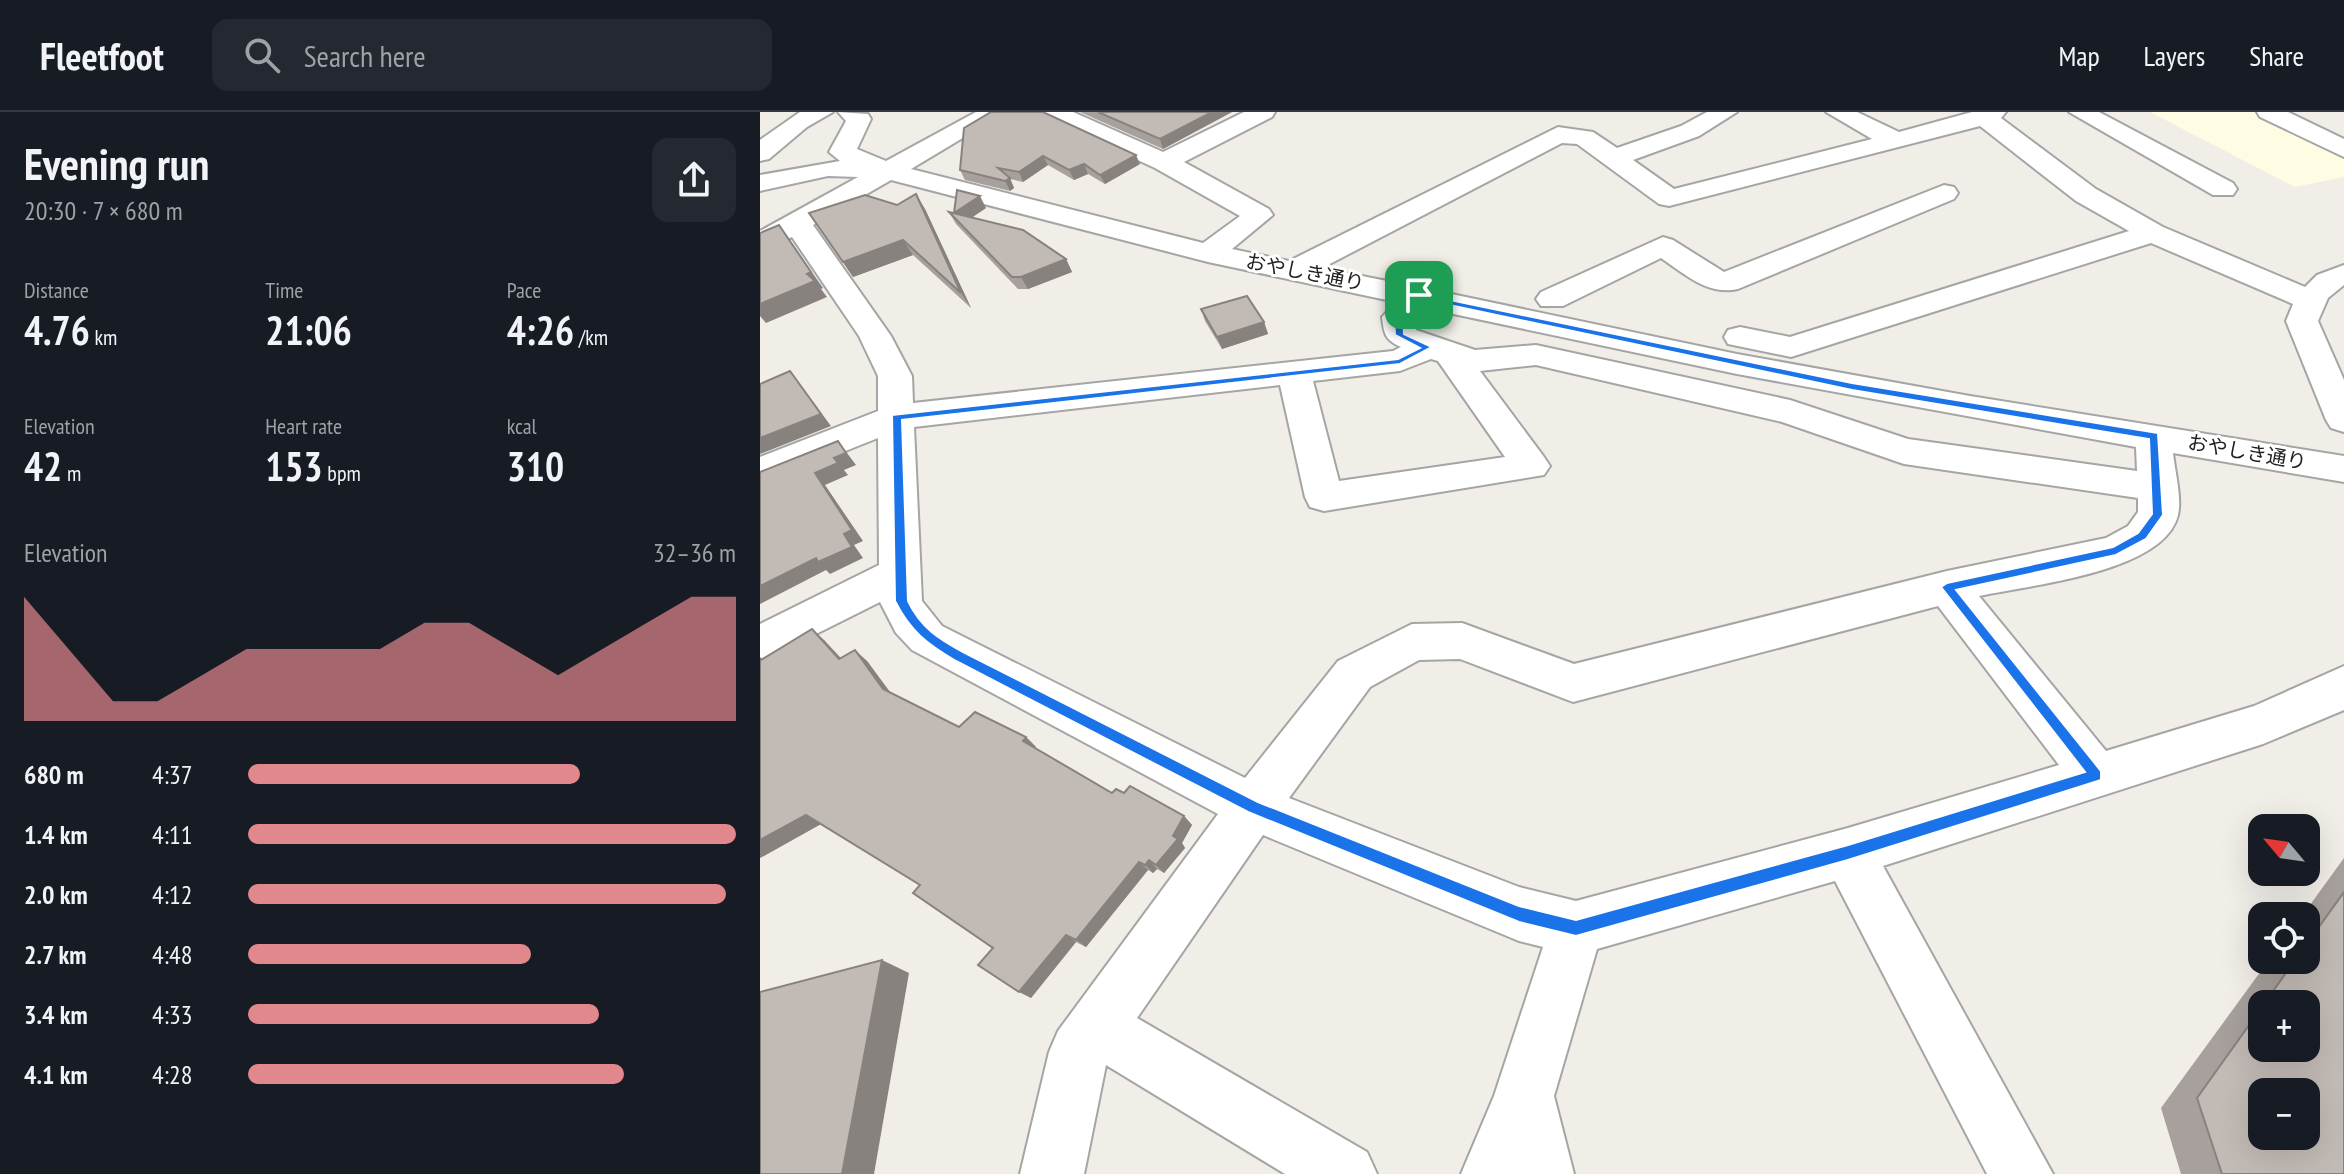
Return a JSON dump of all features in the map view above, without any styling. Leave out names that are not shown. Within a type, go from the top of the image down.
[{"type":"street","points":[[760,153],[798,122],[821,112]]},
{"type":"street","points":[[850,112],[859,119],[858,125],[842,152],[886,171]]},
{"type":"street","points":[[760,243],[994,112]]},
{"type":"street","points":[[1053,112],[1164,162],[1259,215],[1208,253]]},
{"type":"street","points":[[1164,162],[1263,112]]},
{"type":"street","points":[[1614,158],[1690,131],[1725,112]]},
{"type":"street","points":[[1838,112],[1894,140]]},
{"type":"street","points":[[2081,112],[2223,189]]},
{"type":"street","points":[[2269,112],[2344,149]]},
{"type":"street","points":[[1294,270],[1558,135],[1584,137],[1669,198],[1894,140],[1972,116],[2086,195],[2153,233],[2309,300]]},
{"type":"street","points":[[760,183],[828,168],[886,171]]},
{"type":"street","name":"おやしき通り","points":[[886,171],[1208,253],[1852,387],[2344,469]]},
{"type":"street","points":[[1552,299],[1663,246],[1712,279],[1727,282],[1944,193]]},
{"type":"street","points":[[796,222],[875,336],[895,376],[901,601],[911,621],[927,638],[1253,807],[1519,914],[1576,928],[1848,853],[2263,724],[2342,690],[2344,685]]},
{"type":"street","points":[[2153,233],[1791,347],[1445,274],[1398,317],[1400,335],[1474,361],[1536,355],[1790,412],[1904,451],[2157,487]]},
{"type":"street","points":[[2344,274],[2333,277],[2309,300],[2302,321],[2331,365],[2344,420]]},
{"type":"street","points":[[1294,373],[1324,497],[1531,466],[1439,351]]},
{"type":"street","points":[[760,472],[896,417],[1400,361],[1439,351]]},
{"type":"street","points":[[1052,1174],[1079,1052],[1253,807],[1354,674],[1412,642],[1462,641],[1573,683],[1947,587],[2116,551],[2142,536],[2158,515],[2154,436]]},
{"type":"street","points":[[760,644],[900,573]]},
{"type":"street","points":[[1947,587],[2096,775]]},
{"type":"street","points":[[1848,853],[2021,1174]]},
{"type":"street","points":[[1493,1174],[1524,1096],[1576,928]]},
{"type":"street","points":[[1097,1027],[1345,1174]]},
{"type":"street","points":[[1524,1096],[1542,1174]]},
{"type":"shaded area","points":[[2150,112],[2256,112],[2344,154],[2344,177],[2295,187]]},
{"type":"building","points":[[991,112],[1043,112],[1136,155],[1100,175],[1084,164],[1069,170],[1043,156],[1019,172],[998,168],[1010,178],[1005,181],[960,170],[964,128]]},
{"type":"building","points":[[1098,112],[1212,112],[1160,139]]},
{"type":"building","points":[[957,190],[980,196],[954,213]]},
{"type":"building","points":[[916,194],[961,293],[903,240],[843,262],[809,213],[865,195],[897,205]]},
{"type":"building","points":[[949,212],[1023,230],[1066,259],[1021,277],[1012,277]]},
{"type":"building","points":[[779,225],[811,272],[807,274],[815,281],[760,304],[760,233]]},
{"type":"building","points":[[1247,296],[1264,322],[1217,337],[1201,309]]},
{"type":"building","points":[[790,371],[821,414],[760,438],[760,384]]},
{"type":"building","points":[[838,441],[846,453],[834,458],[838,463],[815,473],[852,530],[844,534],[852,547],[818,562],[816,558],[760,586],[760,472]]},
{"type":"building","points":[[812,629],[839,659],[855,650],[883,689],[959,727],[975,712],[1026,737],[1023,741],[1112,793],[1116,789],[1124,793],[1130,786],[1184,816],[1173,836],[1178,839],[1156,865],[1149,860],[1145,865],[1139,862],[1076,940],[1066,935],[1019,992],[978,965],[993,948],[913,893],[920,885],[806,815],[760,840],[760,659]]},
{"type":"building","points":[[2344,892],[2344,1174],[2222,1174],[2197,1098],[2248,1027],[2248,1062],[2320,1062],[2320,990],[2274,990],[2285,974],[2320,974],[2320,925]]},
{"type":"building","points":[[882,960],[842,1174],[760,1174],[760,992]]},
{"type":"route","points":[[1419,295],[1852,387],[2154,436],[2158,515],[2142,536],[2116,551],[1947,587],[2096,775],[1848,853],[1576,928],[1519,914],[1253,807],[960,657],[927,638],[911,621],[901,601],[896,417],[1400,361],[1428,347],[1400,335],[1398,317],[1419,295]]}]
